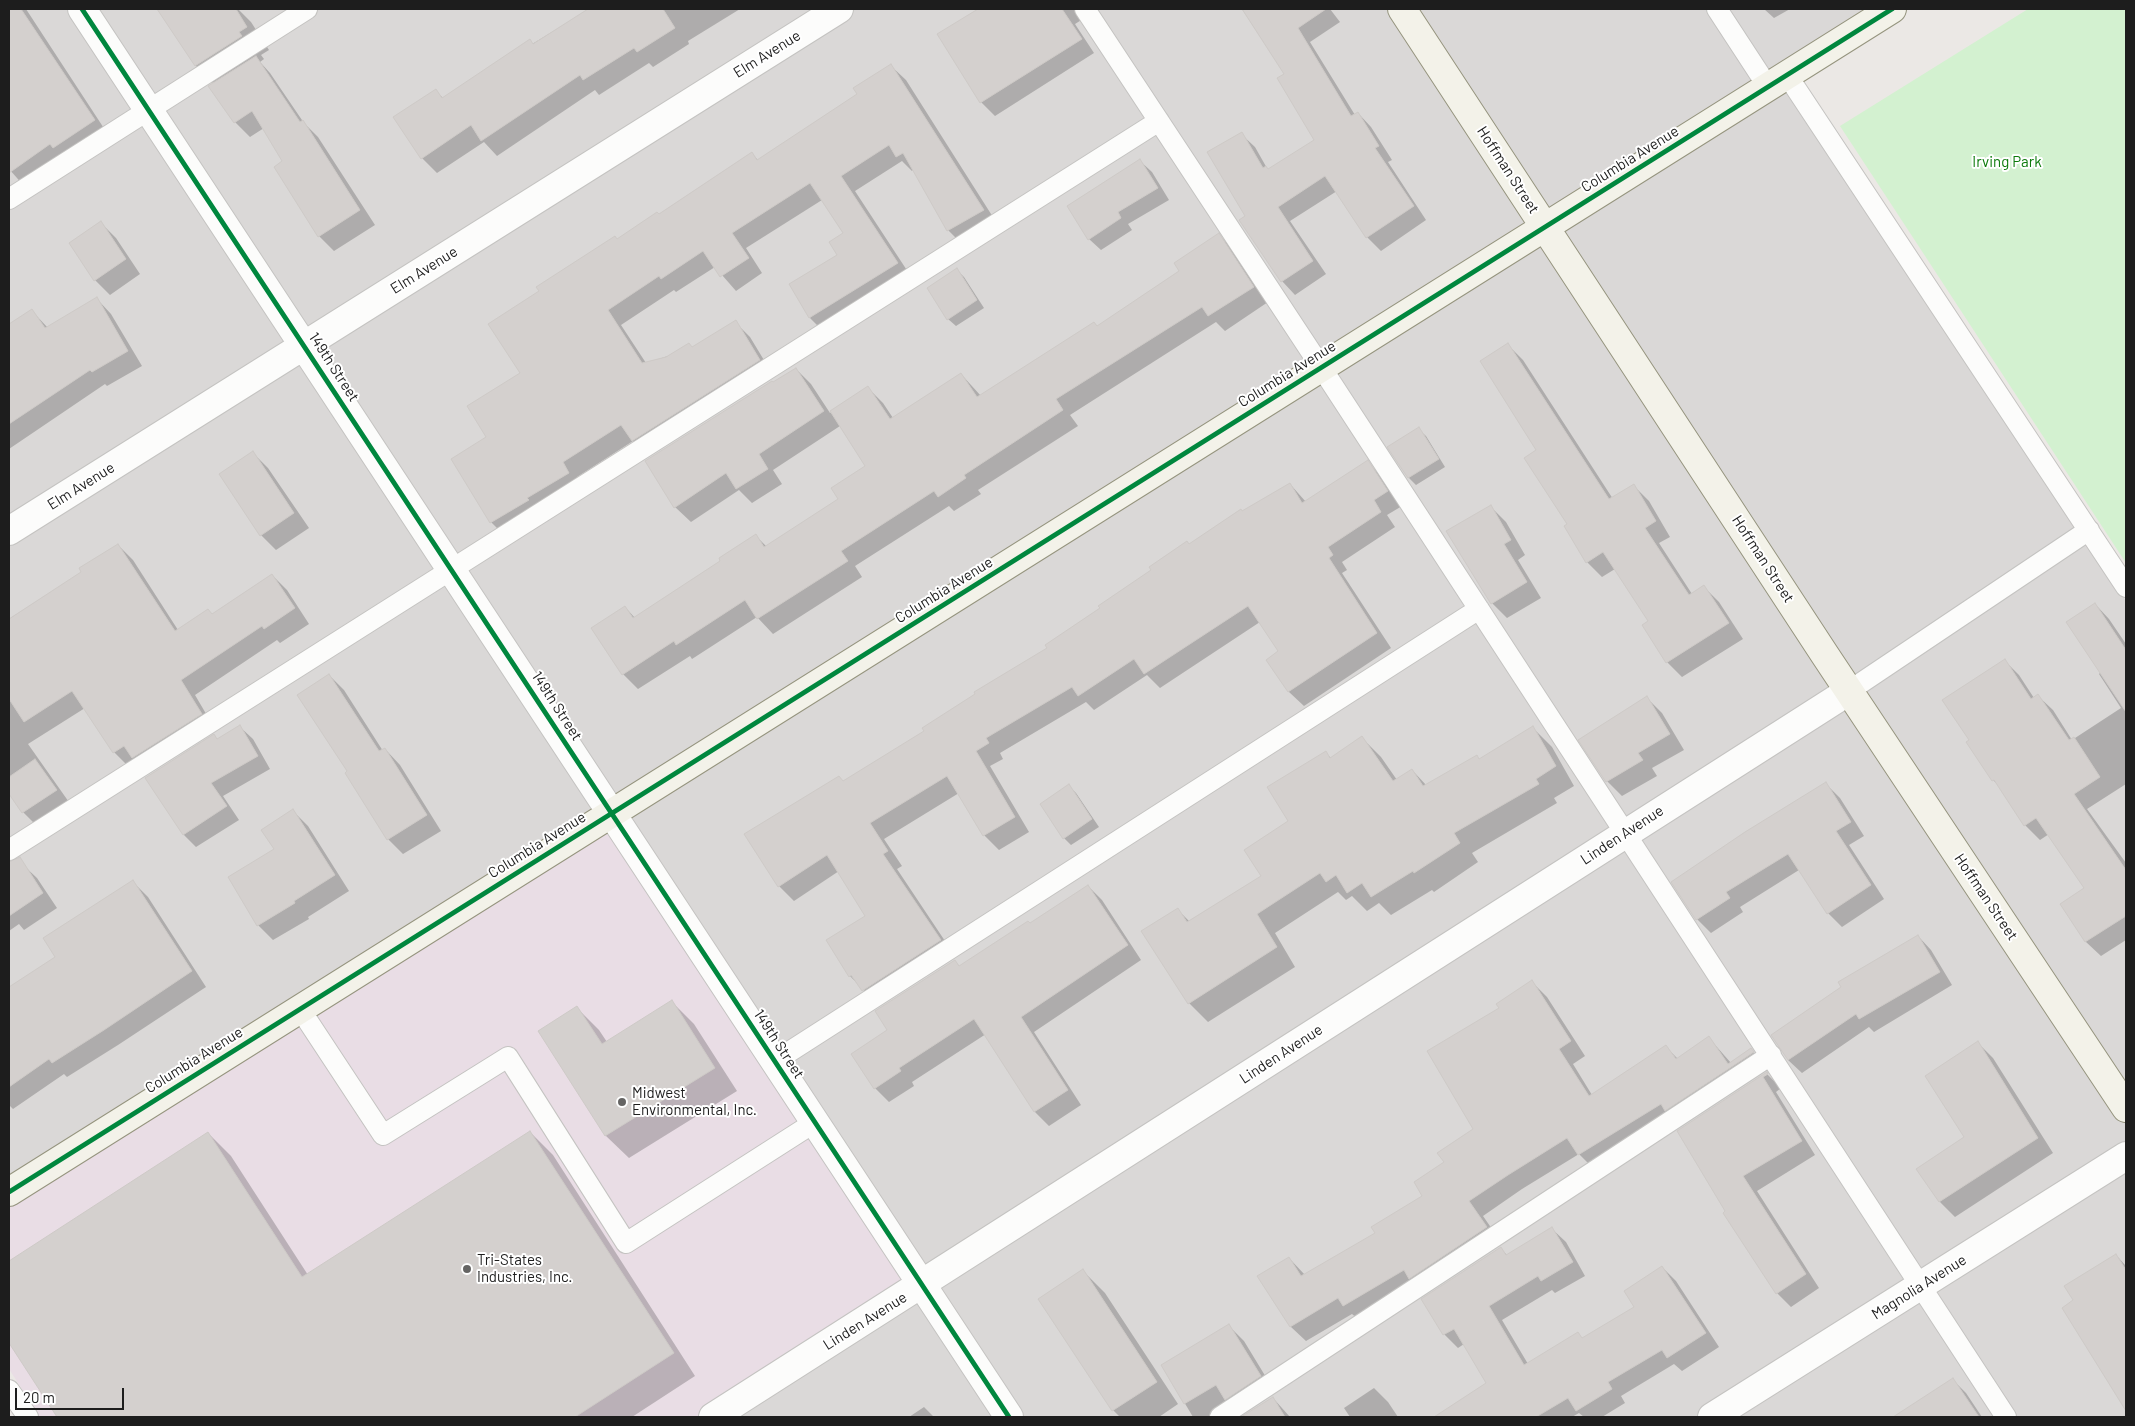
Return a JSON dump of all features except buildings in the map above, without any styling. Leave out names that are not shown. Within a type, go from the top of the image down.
[{"type":"street","name":"149th Street","points":[[82,9],[1009,1417]]},
{"type":"street","name":"Elm Avenue","points":[[9,531],[839,9]]},
{"type":"street","name":"Hoffman Street","points":[[1402,9],[1849,691],[2126,1108]]},
{"type":"street","name":"Columbia Avenue","points":[[9,1192],[1892,9]]},
{"type":"street","name":"Linden Avenue","points":[[713,1417],[1849,691]]},
{"type":"street","name":"Magnolia Avenue","points":[[1712,1417],[2126,1156]]},
{"type":"lane","points":[[9,199],[308,9]]},
{"type":"lane","points":[[1085,9],[1321,367],[2006,1417]]},
{"type":"lane","points":[[1717,9],[1778,81],[2089,530],[2126,587]]},
{"type":"lane","points":[[9,850],[1159,121]]},
{"type":"lane","points":[[1849,691],[2089,530]]},
{"type":"lane","points":[[775,1061],[1479,609]]},
{"type":"lane","points":[[300,1009],[383,1135],[508,1056],[626,1243],[815,1122]]},
{"type":"lane","points":[[1220,1417],[1770,1056]]},
{"type":"lane","points":[[9,1390],[28,1417]]},
{"type":"shaded area","points":[[9,9],[1892,9],[1787,75],[2126,601],[2126,1417],[715,1417],[9,1192]]},
{"type":"shaded area","points":[[613,813],[922,1285],[713,1417],[40,1417],[9,1369],[9,1192]]},
{"type":"green space","name":"Irving Park","points":[[2028,9],[2126,9],[2126,563],[1840,126]]},
{"type":"cycle path","points":[[82,9],[1009,1417]]},
{"type":"cycle path","points":[[9,1192],[1892,9]]},
{"type":"place","name":"Midwest Environmental, Inc.","points":[[622,1102]]},
{"type":"place","name":"Tri-States Industries, Inc.","points":[[467,1269]]}]
